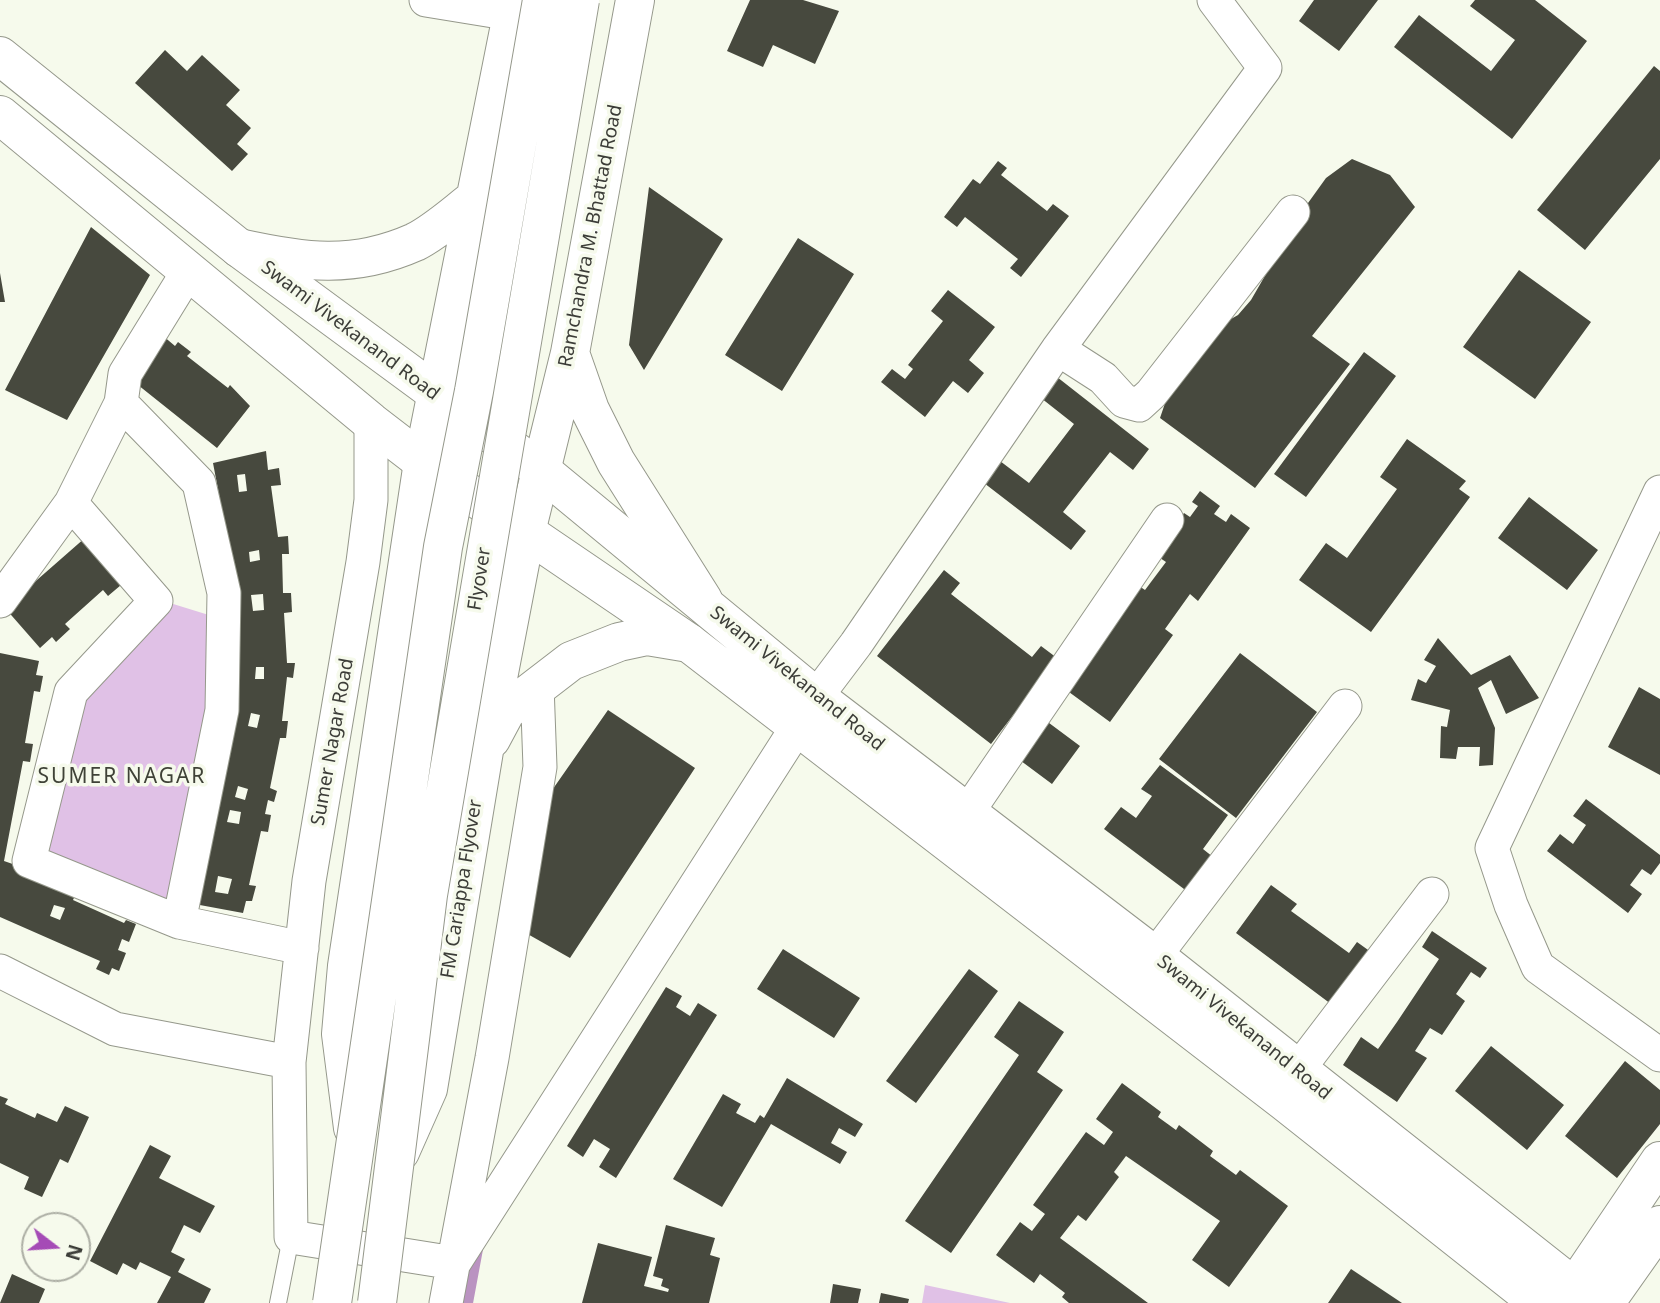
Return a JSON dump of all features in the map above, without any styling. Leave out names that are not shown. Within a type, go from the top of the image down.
[{"type":"main road","name":"Flyover","points":[[396,1160],[428,895],[580,0]]},
{"type":"main road","name":"Ramchandra M. Bhattad Road","points":[[542,471],[570,353],[635,0]]},
{"type":"main road","points":[[355,1144],[341,1034],[347,966],[388,686],[423,462],[477,197],[523,5]]},
{"type":"main road","points":[[332,1303],[443,547],[474,391],[523,5]]},
{"type":"main road","name":"Swami Vivekanand Road","points":[[0,56],[239,248],[542,471],[816,697],[1155,956],[1584,1299]]},
{"type":"main road","name":"Swami Vivekanand Road","points":[[0,115],[371,422],[423,462],[688,643],[796,729],[1285,1102],[1539,1303]]},
{"type":"main road","points":[[239,248],[305,262],[343,262],[379,254],[416,241],[477,197]]},
{"type":"main road","points":[[570,353],[590,410],[616,462],[706,606]]},
{"type":"main road","name":"FM Cariappa Flyover","points":[[377,1303],[396,1160],[428,1089],[483,760],[526,532],[542,471]]},
{"type":"main road","points":[[483,760],[506,711],[571,661],[619,642],[647,636],[688,643]]},
{"type":"main road","points":[[1584,1299],[1660,1161]]},
{"type":"main road","points":[[1584,1299],[1660,1225]]},
{"type":"street","points":[[426,0],[523,5]]},
{"type":"street","points":[[816,697],[856,644],[1058,349],[1265,68],[1214,0]]},
{"type":"street","points":[[1058,349],[1103,378],[1124,401],[1139,405],[1151,394],[1293,212]]},
{"type":"street","points":[[0,601],[71,503],[121,403],[125,374],[189,270]]},
{"type":"street","points":[[121,403],[199,483],[224,593],[222,710],[179,922]]},
{"type":"street","name":"Sumer Nagar Road","points":[[291,1237],[289,1062],[311,868],[371,500],[371,422]]},
{"type":"street","points":[[1660,492],[1492,848],[1511,905],[1538,967],[1660,1055]]},
{"type":"street","points":[[71,503],[156,601],[71,692],[29,861],[179,922],[302,948]]},
{"type":"street","points":[[967,813],[1167,520]]},
{"type":"street","points":[[446,1303],[492,1058],[540,767],[537,685]]},
{"type":"street","points":[[1155,956],[1345,706]]},
{"type":"street","points":[[454,1263],[796,729]]},
{"type":"street","points":[[1297,1071],[1432,894]]},
{"type":"street","points":[[0,971],[115,1029],[289,1062]]},
{"type":"street","points":[[291,1237],[454,1263]]},
{"type":"lane","points":[[278,1303],[291,1237]]},
{"type":"shaded area","points":[[170,603],[212,616],[214,718],[167,903],[49,852],[82,698]]},
{"type":"shaded area","points":[[925,1285],[1010,1303],[922,1303]]},
{"type":"building","points":[[750,0],[803,0],[839,11],[815,64],[773,45],[763,67],[727,51]]},
{"type":"building","points":[[1314,0],[1378,0],[1339,51],[1299,21]]},
{"type":"building","points":[[1475,0],[1535,0],[1587,41],[1512,139],[1394,47],[1419,15],[1491,71],[1515,40],[1470,6]]},
{"type":"building","points":[[165,50],[187,71],[202,55],[240,90],[226,105],[251,128],[237,144],[248,154],[232,171],[135,83]]},
{"type":"building","points":[[1654,66],[1660,71],[1660,159],[1585,250],[1537,210]]},
{"type":"building","points":[[1352,159],[1390,175],[1415,207],[1312,336],[1350,364],[1255,488],[1160,418],[1177,368],[1203,335],[1238,315],[1251,300],[1303,210],[1326,178]]},
{"type":"building","points":[[998,161],[1007,168],[1001,175],[1047,211],[1053,204],[1069,216],[1021,277],[1010,268],[1018,259],[965,217],[957,227],[944,217],[973,179],[980,184]]},
{"type":"building","points":[[649,187],[723,239],[644,370],[629,345]]},
{"type":"building","points":[[91,227],[150,275],[67,420],[5,390]]},
{"type":"building","points":[[798,238],[854,274],[782,391],[725,355]]},
{"type":"building","points":[[1519,270],[1591,322],[1535,399],[1463,347]]},
{"type":"building","points":[[0,273],[5,302],[0,302]]},
{"type":"building","points":[[948,290],[995,327],[969,360],[984,373],[968,393],[953,381],[925,417],[881,382],[892,369],[905,379],[913,369],[908,365],[943,321],[931,311]]},
{"type":"building","points":[[162,335],[175,346],[178,342],[191,352],[187,356],[228,388],[230,385],[250,406],[217,448],[128,377]]},
{"type":"building","points":[[1364,352],[1396,376],[1306,497],[1274,474]]},
{"type":"building","points":[[1057,377],[1149,449],[1133,470],[1110,452],[1063,512],[1086,531],[1071,550],[984,483],[1000,461],[1029,483],[1074,424],[1041,398]]},
{"type":"building","points":[[1407,439],[1466,481],[1459,489],[1470,497],[1371,632],[1299,580],[1326,543],[1347,558],[1397,489],[1380,477]]},
{"type":"building","points":[[266,451],[268,470],[279,468],[281,485],[271,486],[278,537],[288,536],[289,554],[282,554],[283,593],[291,593],[292,612],[284,613],[287,663],[295,663],[293,678],[287,677],[282,721],[288,721],[286,738],[280,738],[270,788],[277,791],[274,802],[268,800],[265,814],[271,815],[268,832],[261,831],[249,885],[256,886],[252,901],[246,901],[243,913],[189,903],[232,563],[213,463]],"holes":[[[245,474],[247,491],[239,492],[237,475]],[[259,550],[260,560],[250,562],[249,552]],[[263,594],[264,610],[253,611],[251,595]],[[256,667],[264,667],[264,679],[255,679]],[[251,713],[260,715],[257,728],[248,726]],[[238,786],[248,789],[245,800],[235,797]],[[230,810],[241,812],[239,824],[227,822]],[[218,876],[232,879],[228,894],[215,892]]]},
{"type":"building","points":[[1200,491],[1220,506],[1214,514],[1226,522],[1231,514],[1250,528],[1198,601],[1190,594],[1165,629],[1173,635],[1110,722],[1058,684],[1133,582],[1145,590],[1166,562],[1154,554],[1184,513],[1190,517],[1198,506],[1192,502]]},
{"type":"building","points":[[1529,497],[1598,550],[1567,590],[1498,538]]},
{"type":"building","points":[[94,530],[121,585],[108,596],[103,590],[65,624],[70,629],[56,642],[52,637],[40,648],[5,608]]},
{"type":"building","points":[[944,570],[960,583],[951,594],[1032,657],[1041,646],[1057,658],[991,744],[877,656]]},
{"type":"building","points":[[1438,638],[1471,675],[1510,655],[1539,698],[1506,714],[1491,680],[1478,688],[1495,728],[1493,765],[1479,766],[1480,747],[1458,747],[1456,759],[1440,758],[1441,726],[1447,727],[1450,710],[1411,700],[1418,679],[1426,683],[1436,666],[1424,660]]},
{"type":"building","points":[[0,653],[39,661],[36,675],[43,676],[40,692],[34,691],[25,743],[33,744],[30,762],[23,761],[4,861],[79,887],[73,900],[124,923],[126,920],[136,924],[129,942],[122,939],[118,950],[126,953],[119,971],[112,968],[109,975],[96,969],[100,961],[0,917]],"holes":[[[54,905],[65,908],[60,920],[50,916]]]},
{"type":"building","points":[[1240,653],[1317,712],[1236,818],[1159,759]]},
{"type":"building","points":[[1639,687],[1660,699],[1660,775],[1608,747]]},
{"type":"building","points":[[608,710],[695,768],[570,958],[517,928],[541,806]]},
{"type":"building","points":[[1041,717],[1080,746],[1052,784],[1013,755]]},
{"type":"building","points":[[1160,765],[1228,815],[1203,849],[1218,861],[1192,895],[1104,829],[1121,807],[1136,818],[1152,796],[1141,789]]},
{"type":"building","points":[[1586,799],[1660,855],[1660,863],[1651,875],[1642,869],[1630,885],[1642,894],[1628,913],[1547,851],[1560,834],[1573,844],[1586,825],[1573,816]]},
{"type":"building","points":[[1271,885],[1297,904],[1291,911],[1349,953],[1357,942],[1382,960],[1343,1013],[1236,933]]},
{"type":"building","points":[[1432,931],[1487,968],[1480,978],[1471,972],[1456,994],[1465,1001],[1442,1035],[1430,1028],[1415,1051],[1427,1058],[1397,1102],[1343,1065],[1361,1037],[1378,1049],[1439,959],[1422,947]]},
{"type":"building","points":[[783,949],[860,998],[834,1038],[757,989]]},
{"type":"building","points":[[969,969],[998,991],[916,1103],[886,1081]]},
{"type":"building","points":[[666,987],[682,996],[676,1007],[690,1016],[698,1003],[717,1015],[616,1178],[599,1167],[610,1149],[594,1139],[583,1157],[567,1146]]},
{"type":"building","points":[[1019,1001],[1064,1032],[1037,1072],[1063,1090],[951,1253],[905,1221],[1019,1055],[994,1037]]},
{"type":"building","points":[[1491,1046],[1564,1105],[1527,1150],[1455,1091]]},
{"type":"building","points":[[1625,1061],[1660,1090],[1660,1124],[1617,1178],[1565,1136]]},
{"type":"building","points":[[787,1078],[863,1124],[855,1137],[839,1128],[831,1143],[847,1152],[840,1164],[771,1124],[722,1207],[673,1179],[723,1094],[741,1104],[736,1113],[755,1123],[760,1115],[764,1118]]},
{"type":"building","points":[[1122,1083],[1161,1112],[1158,1117],[1176,1130],[1179,1125],[1213,1151],[1210,1156],[1236,1175],[1240,1170],[1288,1206],[1229,1287],[1192,1260],[1220,1221],[1126,1156],[1114,1172],[1119,1177],[1086,1221],[1078,1215],[1060,1238],[1148,1303],[1069,1303],[1062,1297],[1065,1293],[1040,1274],[1034,1283],[996,1255],[1020,1222],[1032,1231],[1045,1214],[1033,1205],[1086,1132],[1104,1145],[1113,1132],[1096,1119]]},
{"type":"building","points":[[0,1096],[8,1099],[5,1104],[35,1118],[37,1113],[57,1122],[65,1106],[89,1117],[68,1163],[60,1159],[42,1197],[24,1189],[29,1177],[0,1163]]},
{"type":"building","points":[[150,1145],[171,1156],[159,1178],[215,1206],[200,1233],[184,1225],[171,1252],[185,1259],[178,1272],[211,1289],[204,1303],[157,1303],[171,1277],[140,1262],[136,1270],[123,1263],[117,1275],[91,1259]]},
{"type":"building","points":[[666,1225],[715,1238],[710,1255],[720,1258],[709,1303],[582,1303],[598,1243],[652,1257],[644,1286],[668,1292],[669,1289],[661,1286],[663,1279],[653,1276]]},
{"type":"building","points":[[1351,1269],[1402,1303],[1328,1303]]},
{"type":"building","points":[[12,1274],[21,1278],[21,1282],[30,1282],[45,1289],[39,1303],[0,1303]]},
{"type":"building","points":[[833,1284],[861,1289],[858,1303],[830,1303]]},
{"type":"building","points":[[881,1293],[909,1299],[908,1303],[879,1303]]},
{"type":"waterway","points":[[468,1303],[478,1249]]},
{"type":"district","name":"SUMER NAGAR","points":[[122,777]]}]
